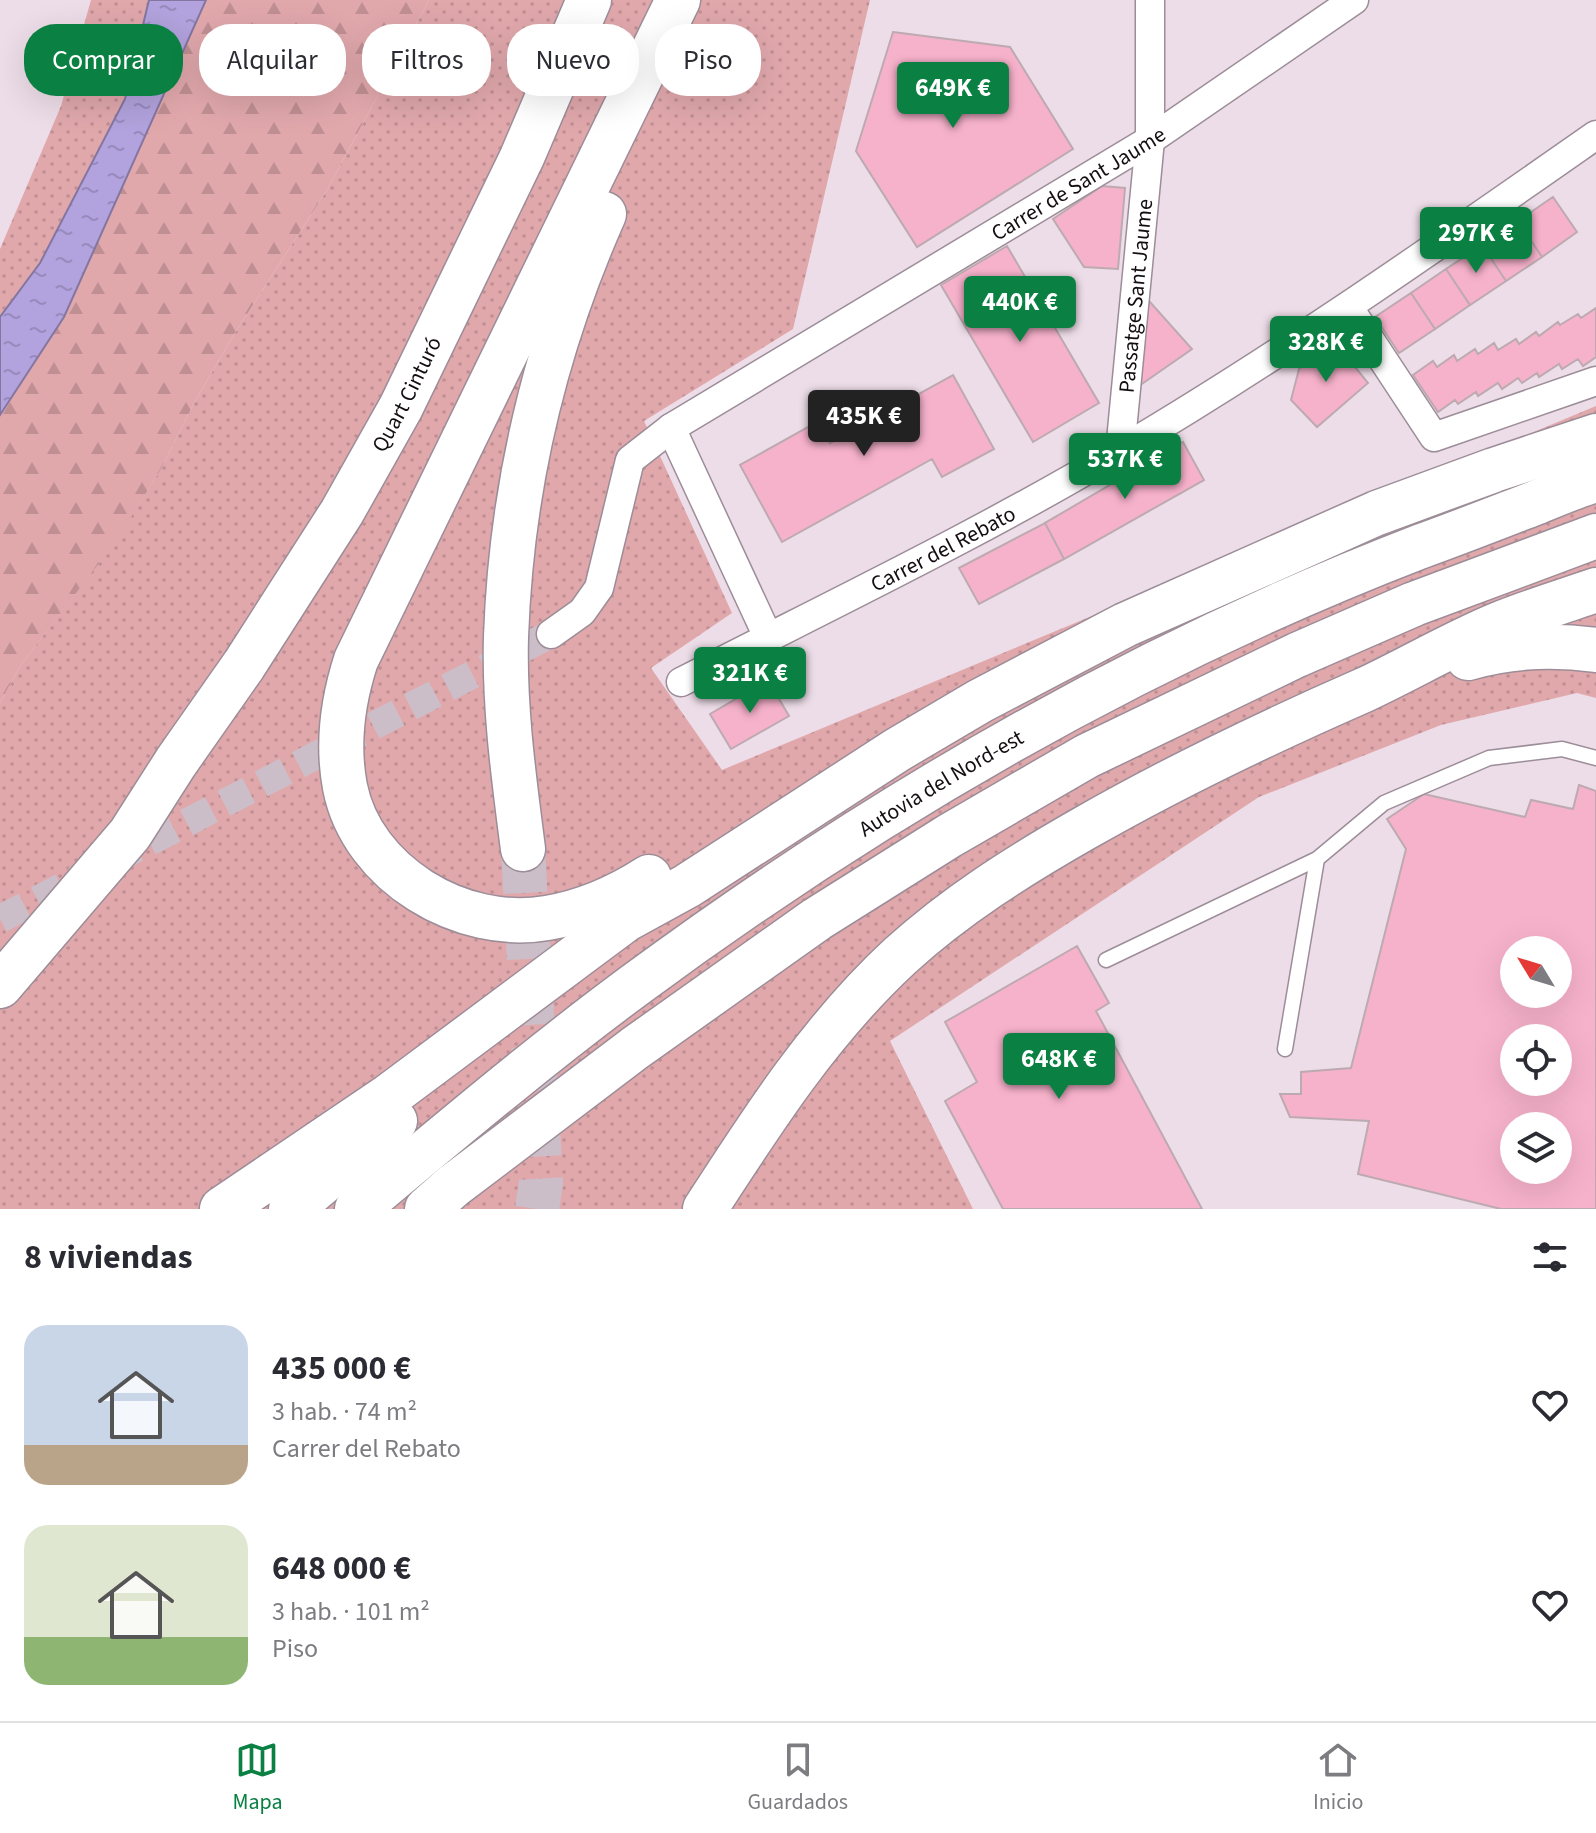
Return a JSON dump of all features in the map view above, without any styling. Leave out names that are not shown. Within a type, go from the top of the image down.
[{"type":"highway","name":"Quart Cinturó","points":[[176,762],[244,665],[342,512],[401,407],[522,157],[589,0]]},
{"type":"highway","points":[[678,0],[356,660],[344,707],[342,766],[345,790],[354,814],[380,855],[407,882],[424,893],[476,915],[515,920],[545,919],[606,901],[639,884],[834,764],[897,750]]},
{"type":"highway","points":[[523,849],[511,756],[506,639],[512,557],[524,467],[544,376],[588,249],[698,0]]},
{"type":"highway","points":[[222,1209],[389,1096],[625,920],[687,886],[897,750],[980,701],[1097,640],[1377,513],[1596,436]]},
{"type":"highway","name":"Autovia del Nord-est","points":[[357,1209],[470,1114],[634,986],[801,868],[959,771],[1056,715],[1257,615],[1337,579],[1596,480]]},
{"type":"highway","points":[[427,1209],[635,1048],[817,919],[949,836],[1073,764],[1297,655],[1414,604],[1596,536]]},
{"type":"highway","points":[[705,1209],[779,1097],[823,1039],[871,985],[975,895],[1037,855],[1120,808],[1252,740],[1408,670],[1498,625],[1596,590]]},
{"type":"highway","points":[[1408,670],[1421,673],[1487,653],[1537,646],[1596,650]]},
{"type":"highway","points":[[0,954],[176,762]]},
{"type":"highway","points":[[0,986],[130,834],[176,762]]},
{"type":"highway","points":[[291,1209],[513,1023],[687,886]]},
{"type":"street","name":"Passatge Sant Jaume","points":[[1120,451],[1150,140],[1150,0]]},
{"type":"street","name":"Carrer de Sant Jaume","points":[[551,634],[582,612],[599,588],[630,460],[671,428],[1150,140],[1354,0]]},
{"type":"street","name":"Carrer del Rebato","points":[[681,682],[949,547],[1120,451],[1291,347],[1596,135]]},
{"type":"street","points":[[1349,308],[1434,437],[1596,381]]},
{"type":"street","points":[[671,428],[768,637]]},
{"type":"lane","points":[[1106,960],[1317,859],[1384,803],[1489,758],[1562,749],[1596,758]]},
{"type":"lane","points":[[1285,1049],[1317,859]]},
{"type":"green space","points":[[91,0],[149,0],[143,24],[84,24]]},
{"type":"green space","points":[[206,0],[429,0],[416,24],[362,24],[362,96],[377,96],[327,190],[233,336],[194,403],[161,469],[116,541],[20,666],[0,703],[0,415],[64,317],[163,96],[183,96],[183,51]]},
{"type":"green space","points":[[429,0],[870,0],[793,329],[644,421],[732,613],[651,668],[722,770],[1596,406],[1596,698],[1577,693],[1441,725],[1259,797],[890,1041],[973,1209],[0,1209],[0,703],[20,666],[115,541],[161,469],[194,403],[233,336],[327,190],[377,96],[491,96],[491,24],[416,24]]},
{"type":"green space","points":[[64,96],[126,96],[40,263],[0,317],[0,249]]},
{"type":"water","points":[[149,0],[206,0],[183,51],[183,24],[143,24]]},
{"type":"water","points":[[126,96],[163,96],[64,317],[0,415],[0,317],[40,263]]},
{"type":"building","points":[[893,32],[1010,47],[1073,149],[917,247],[856,151]]},
{"type":"building","points":[[1102,186],[1125,188],[1118,269],[1084,267],[1053,219]]},
{"type":"building","points":[[1553,197],[1577,232],[1542,257],[1518,221]]},
{"type":"building","points":[[1518,221],[1542,257],[1506,281],[1482,245]]},
{"type":"building","points":[[1482,245],[1506,281],[1470,305],[1446,269]]},
{"type":"building","points":[[1007,246],[1099,403],[1033,442],[941,285]]},
{"type":"building","points":[[1446,269],[1470,305],[1435,329],[1411,293]]},
{"type":"building","points":[[1141,292],[1192,349],[1136,388]]},
{"type":"building","points":[[1411,293],[1435,329],[1399,353],[1375,317]]},
{"type":"building","points":[[1596,308],[1596,357],[1583,366],[1578,359],[1562,369],[1559,364],[1539,377],[1537,373],[1522,383],[1518,378],[1502,389],[1498,383],[1458,404],[1455,400],[1438,412],[1413,375],[1433,361],[1437,367],[1454,355],[1457,361],[1475,349],[1478,354],[1494,343],[1498,350],[1516,339],[1519,344],[1536,332],[1539,336],[1558,322],[1560,325],[1578,314],[1581,318]]},
{"type":"building","points":[[1334,341],[1368,383],[1317,427],[1291,400],[1299,369]]},
{"type":"building","points":[[953,375],[994,449],[942,477],[932,459],[782,542],[740,465],[819,421],[830,443]]},
{"type":"building","points":[[1183,442],[1204,480],[1064,559],[1045,523]]},
{"type":"building","points":[[1045,523],[1064,559],[979,604],[959,568]]},
{"type":"building","points":[[768,680],[789,716],[731,749],[710,714]]},
{"type":"building","points":[[1579,785],[1596,791],[1596,1209],[1501,1209],[1358,1174],[1369,1121],[1290,1117],[1280,1094],[1301,1094],[1301,1072],[1351,1068],[1406,849],[1387,819],[1424,794],[1525,817],[1531,800],[1573,809]]},
{"type":"building","points":[[1077,946],[1109,1003],[1096,1011],[1202,1209],[1003,1209],[945,1101],[977,1082],[945,1022]]},
{"type":"tunnel","points":[[0,919],[551,634]]},
{"type":"tunnel","points":[[523,849],[541,1183],[537,1209]]}]
